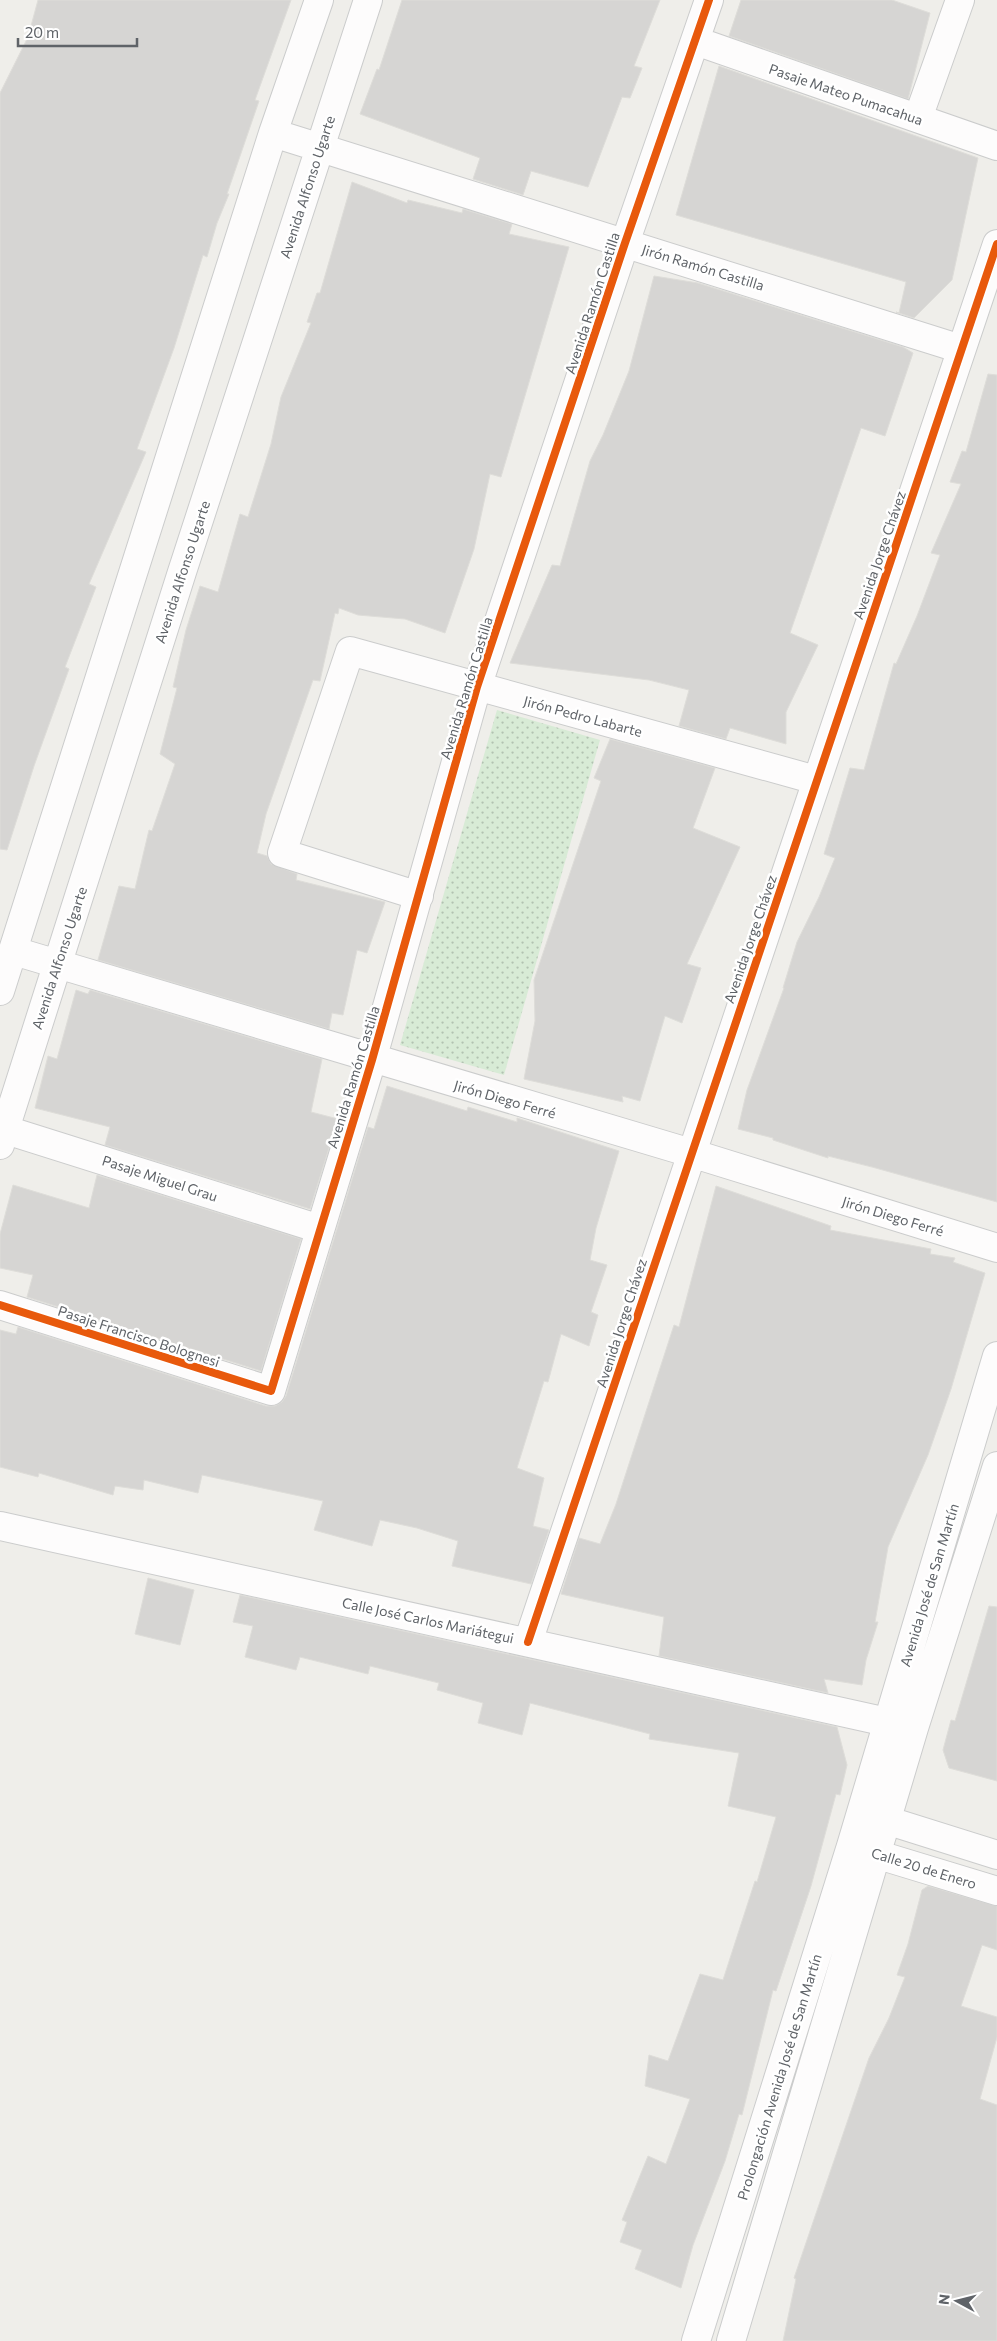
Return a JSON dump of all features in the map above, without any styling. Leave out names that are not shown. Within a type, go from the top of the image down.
[{"type":"street","points":[[0,991],[273,133],[319,0]]},
{"type":"street","name":"Avenida Alfonso Ugarte","points":[[2,1134],[368,0]]},
{"type":"street","name":"Avenida Ramón Castilla","points":[[271,1391],[372,1060],[477,688],[625,243],[710,0]]},
{"type":"street","points":[[918,118],[960,0]]},
{"type":"street","name":"Pasaje Mateo Pumacahua","points":[[696,42],[997,146]]},
{"type":"street","name":"Jirón Ramón Castilla","points":[[273,133],[961,348]]},
{"type":"street","name":"Avenida Jorge Chávez","points":[[528,1642],[961,348],[986,315],[997,244]]},
{"type":"street","name":"Jirón Pedro Labarte","points":[[419,896],[282,852],[350,651],[477,688],[816,780]]},
{"type":"street","name":"Jirón Diego Ferré","points":[[14,951],[372,1060],[691,1153],[997,1248]]},
{"type":"street","name":"Pasaje Miguel Grau","points":[[2,1134],[320,1229]]},
{"type":"street","name":"Pasaje Francisco Bolognesi","points":[[0,1305],[271,1391]]},
{"type":"street","name":"Avenida José de San Martín","points":[[887,1820],[901,1725],[997,1356]]},
{"type":"street","name":"Avenida José de San Martín","points":[[861,1813],[901,1725],[997,1466]]},
{"type":"street","name":"Calle José Carlos Mariátegui","points":[[0,1526],[901,1725]]},
{"type":"street","points":[[861,1813],[997,1855]]},
{"type":"street","name":"Prolongación Avenida José de San Martín","points":[[696,2341],[861,1813]]},
{"type":"street","name":"Prolongación Avenida José de San Martín","points":[[731,2341],[887,1820]]},
{"type":"street","name":"Calle 20 de Enero","points":[[851,1846],[997,1892]]},
{"type":"green space","points":[[497,710],[600,740],[504,1075],[400,1045]]},
{"type":"building","points":[[38,0],[291,0],[255,100],[259,101],[227,194],[229,194],[217,223],[207,257],[203,255],[174,348],[137,449],[146,452],[89,584],[96,587],[65,667],[69,669],[34,766],[7,850],[0,849],[0,93],[28,37]]},
{"type":"building","points":[[402,0],[660,0],[634,66],[642,68],[630,98],[622,97],[588,187],[531,171],[523,195],[473,179],[480,158],[360,114],[377,69],[379,70]]},
{"type":"building","points":[[741,0],[892,0],[930,13],[908,99],[729,36]]},
{"type":"building","points":[[719,66],[978,158],[952,280],[914,318],[899,313],[906,282],[676,215]]},
{"type":"building","points":[[352,182],[407,203],[408,200],[462,213],[463,209],[512,224],[509,234],[569,247],[501,477],[490,474],[474,549],[445,633],[405,619],[358,615],[339,608],[338,614],[335,613],[320,681],[313,680],[266,814],[257,853],[267,856],[271,864],[297,874],[296,880],[385,902],[367,953],[357,950],[343,1015],[332,1013],[329,1029],[98,960],[119,886],[135,889],[149,830],[152,831],[175,764],[160,754],[177,688],[173,687],[186,630],[200,586],[218,592],[240,514],[248,517],[271,444],[281,397],[311,323],[307,322],[317,293],[320,293]]},
{"type":"building","points":[[654,276],[698,283],[903,347],[913,353],[885,436],[861,428],[790,633],[818,645],[786,712],[786,744],[730,728],[726,739],[679,726],[689,690],[649,680],[510,663],[552,565],[560,566],[590,461],[603,435],[629,371]]},
{"type":"building","points":[[988,374],[997,375],[997,1202],[872,1167],[828,1156],[828,1158],[773,1140],[773,1138],[738,1129],[747,1090],[784,988],[797,942],[835,858],[824,854],[850,768],[864,770],[894,663],[896,664],[917,616],[940,555],[931,553],[961,484],[950,482],[962,451],[966,452]]},
{"type":"building","points":[[610,739],[715,768],[693,828],[740,847],[687,964],[701,968],[682,1023],[665,1016],[640,1101],[622,1096],[623,1102],[524,1079],[535,1021],[534,980],[601,781],[594,778]]},
{"type":"building","points":[[76,990],[88,994],[90,990],[322,1059],[311,1112],[338,1119],[310,1209],[105,1145],[110,1127],[35,1108],[48,1056],[57,1059]]},
{"type":"building","points":[[387,1086],[467,1111],[468,1107],[517,1122],[517,1118],[619,1151],[596,1228],[590,1260],[607,1265],[591,1312],[598,1315],[589,1346],[561,1334],[548,1382],[544,1381],[517,1468],[544,1478],[533,1526],[549,1530],[531,1584],[452,1566],[458,1541],[417,1528],[380,1520],[372,1546],[314,1530],[323,1501],[202,1475],[198,1493],[144,1480],[143,1490],[115,1486],[113,1495],[39,1473],[38,1477],[0,1467],[0,1330],[16,1334],[18,1327],[266,1406],[275,1406],[282,1402],[286,1396],[368,1127],[374,1129]]},
{"type":"building","points":[[97,1175],[301,1239],[261,1371],[27,1297],[33,1275],[0,1268],[0,1234],[13,1185],[89,1208]]},
{"type":"building","points":[[716,1186],[831,1226],[830,1230],[931,1249],[930,1254],[955,1258],[953,1262],[985,1273],[951,1389],[928,1455],[888,1547],[875,1622],[878,1622],[866,1660],[862,1685],[824,1679],[828,1693],[659,1656],[664,1617],[561,1594],[579,1538],[600,1544],[616,1504],[674,1325],[679,1327]]},
{"type":"building","points":[[148,1578],[194,1590],[180,1645],[135,1634]]},
{"type":"building","points":[[240,1595],[837,1727],[847,1765],[840,1795],[836,1794],[811,1886],[776,1991],[773,1990],[742,2115],[739,2114],[725,2161],[693,2245],[681,2288],[635,2269],[642,2250],[620,2242],[627,2222],[622,2220],[648,2156],[666,2164],[690,2099],[645,2086],[649,2055],[668,2061],[700,1974],[723,1980],[755,1881],[757,1882],[776,1817],[728,1806],[739,1753],[649,1739],[650,1734],[530,1703],[522,1735],[478,1723],[483,1703],[437,1690],[439,1683],[370,1666],[368,1674],[300,1657],[296,1670],[245,1657],[253,1626],[233,1622]]},
{"type":"building","points":[[989,1606],[997,1607],[997,1781],[949,1768],[943,1750],[951,1720],[955,1721]]},
{"type":"building","points":[[928,1886],[997,1906],[997,1950],[982,1945],[961,2006],[997,2017],[997,2037],[980,2099],[997,2105],[997,2341],[783,2341],[796,2279],[794,2278],[869,2058],[889,2018],[905,1977],[897,1975],[908,1944],[922,1890]]},
{"type":"cycle path","points":[[0,1305],[271,1391],[372,1060],[477,687],[625,243],[709,0]]},
{"type":"cycle path","points":[[528,1642],[997,244]]}]
